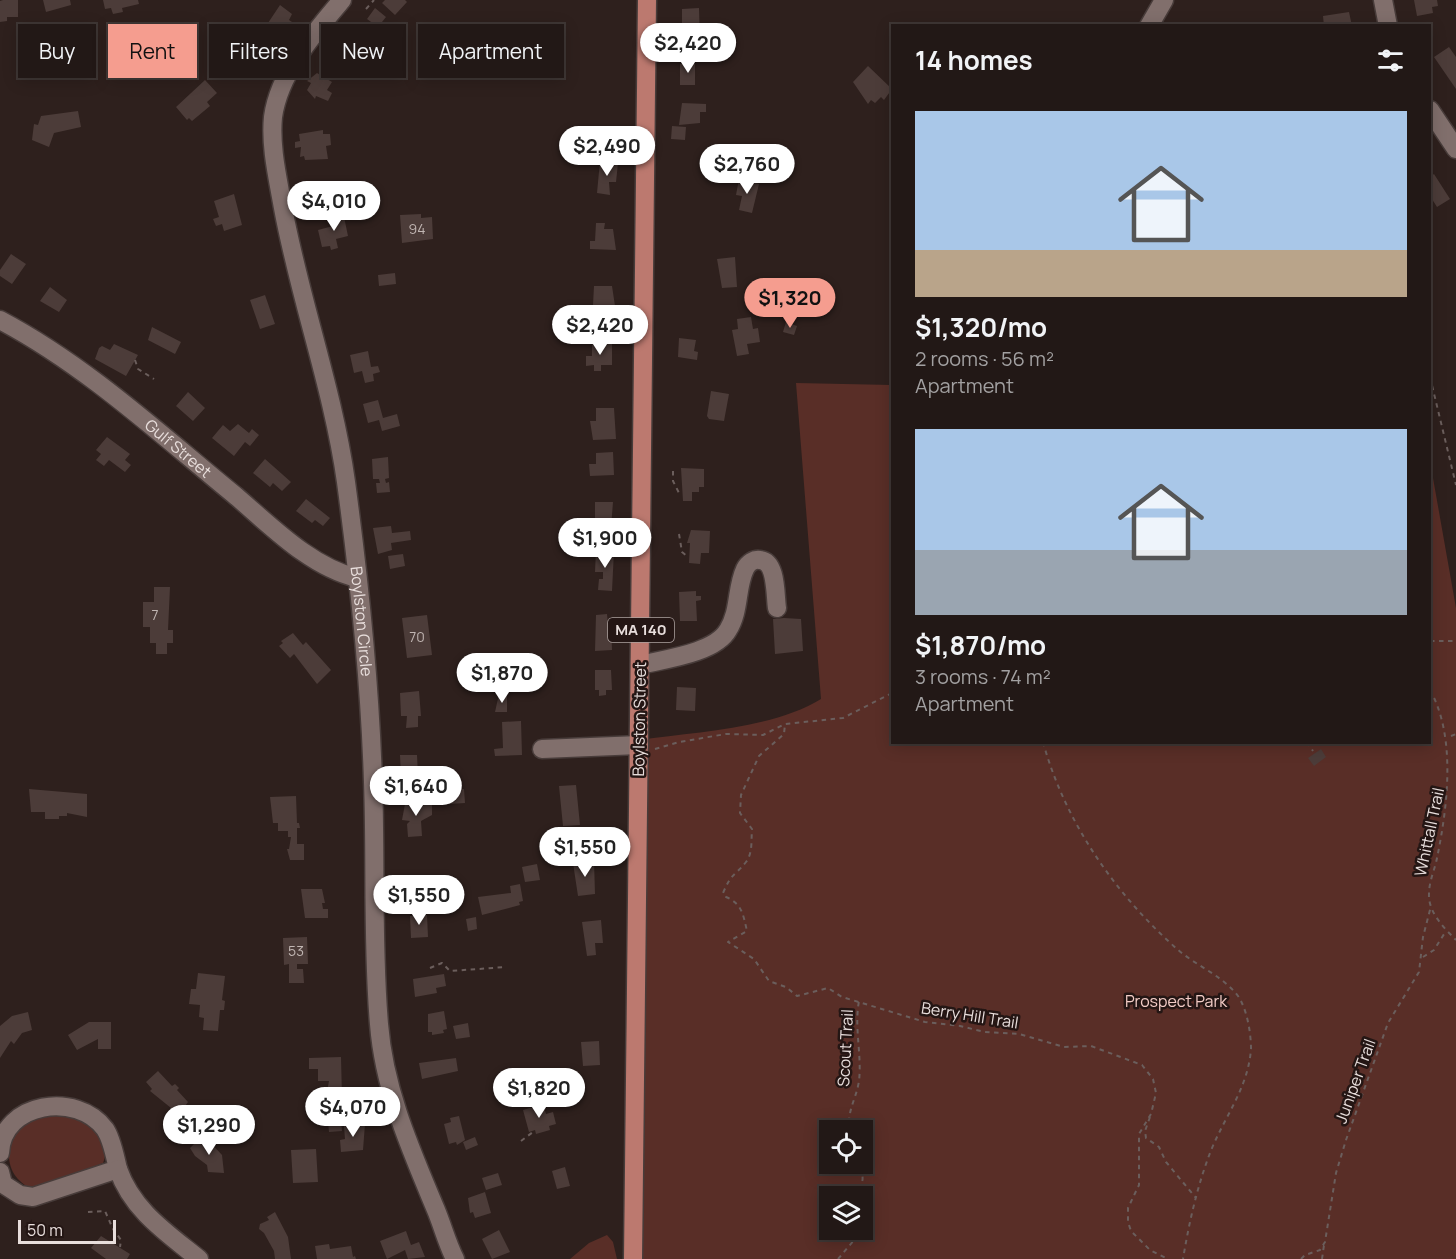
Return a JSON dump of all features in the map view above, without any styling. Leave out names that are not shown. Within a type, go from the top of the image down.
[{"type":"main road","name":"Boylston Street","points":[[633,1259],[646,0]]},
{"type":"street","name":"Boylston Circle","points":[[342,0],[318,28],[293,66],[280,93],[273,117],[273,140],[291,250],[338,437],[357,578],[373,781],[373,902],[379,1026],[390,1089],[412,1152],[455,1259]]},
{"type":"street","points":[[1150,24],[1164,0]]},
{"type":"street","points":[[1383,0],[1388,24]]},
{"type":"street","points":[[1431,111],[1454,142]]},
{"type":"street","name":"Gulf Street","points":[[0,320],[60,357],[114,396],[272,527],[325,566],[357,578]]},
{"type":"street","points":[[640,665],[713,645],[726,634],[734,619],[745,568],[752,561],[758,559],[766,561],[771,569],[777,608]]},
{"type":"street","points":[[542,749],[639,750]]},
{"type":"street","points":[[0,1154],[0,1146],[9,1128],[28,1112],[52,1105],[73,1107],[90,1116],[105,1129],[123,1185],[134,1201],[154,1224],[199,1259]]},
{"type":"street","points":[[0,1172],[3,1184],[20,1195],[33,1197],[118,1169]]},
{"type":"path","points":[[366,9],[374,0]]},
{"type":"path","points":[[135,360],[138,369],[154,379]]},
{"type":"path","points":[[1431,381],[1456,485]]},
{"type":"path","points":[[673,471],[673,481],[679,493]]},
{"type":"path","points":[[679,534],[681,548],[687,556]]},
{"type":"path","points":[[681,548],[687,548]]},
{"type":"path","points":[[1431,641],[1456,641]]},
{"type":"path","points":[[1431,692],[1444,711]]},
{"type":"path","points":[[639,750],[726,734],[763,735],[786,724],[843,718],[891,694]]},
{"type":"path","name":"Berry Hill Trail","points":[[786,724],[784,734],[759,756],[753,766],[752,776],[739,803],[740,813],[752,829],[751,845],[746,862],[730,875],[723,893],[742,909],[747,931],[728,940],[754,959],[769,981],[786,987],[797,996],[828,988],[842,997],[925,1022],[960,1026],[985,1032],[1019,1034],[1064,1047],[1091,1046],[1132,1059],[1142,1065],[1153,1079],[1156,1093],[1151,1114],[1137,1142],[1139,1185],[1128,1208],[1128,1222],[1131,1231],[1150,1250],[1168,1259]]},
{"type":"path","name":"Whittall Trail","points":[[1431,906],[1429,894],[1451,795],[1449,727]]},
{"type":"path","points":[[1451,736],[1456,734]]},
{"type":"path","points":[[1044,744],[1063,801],[1085,841],[1117,886],[1150,924],[1179,951],[1230,987],[1239,998],[1245,1012],[1251,1046],[1248,1074],[1241,1094],[1210,1153],[1196,1198],[1184,1259]]},
{"type":"path","points":[[1308,744],[1313,751]]},
{"type":"path","points":[[1431,906],[1456,940]]},
{"type":"path","name":"Juniper Trail","points":[[1322,1259],[1336,1173],[1359,1099],[1388,1023],[1419,972],[1423,957],[1423,937],[1431,906]]},
{"type":"path","points":[[1423,957],[1434,950],[1446,929]]},
{"type":"path","points":[[430,968],[442,963],[450,971],[506,967]]},
{"type":"path","name":"Scout Trail","points":[[850,1120],[849,1109],[858,1083],[856,1016],[859,1001]]},
{"type":"path","points":[[1151,1114],[1145,1131],[1146,1138],[1159,1147],[1166,1162],[1196,1198]]},
{"type":"path","points":[[521,1141],[533,1132]]},
{"type":"path","points":[[88,1212],[105,1211],[121,1240],[120,1247]]},
{"type":"path","points":[[838,1259],[854,1240]]},
{"type":"path","points":[[1301,1259],[1305,1255],[1320,1250],[1324,1242]]},
{"type":"green space","name":"Prospect Park","points":[[796,383],[891,385],[891,744],[1431,744],[1431,467],[1456,608],[1456,1259],[633,1259],[639,740],[733,728],[780,717],[821,699]]},
{"type":"green space","points":[[60,1111],[86,1123],[100,1136],[105,1153],[103,1163],[36,1190],[17,1178],[12,1169],[9,1159],[13,1138],[28,1121]]},
{"type":"green space","points":[[607,1235],[613,1242],[617,1259],[570,1259],[589,1243]]},
{"type":"building","points":[[18,0],[18,17],[7,17],[7,21],[0,22],[0,1]]},
{"type":"building","points":[[43,0],[70,0],[71,5],[46,12]]},
{"type":"building","points":[[103,0],[138,0],[139,4],[122,8],[123,12],[113,14],[111,8],[105,9]]},
{"type":"building","points":[[385,0],[405,0],[407,2],[395,15],[382,3]]},
{"type":"building","points":[[1414,0],[1437,0],[1438,6],[1432,7],[1433,13],[1417,16]]},
{"type":"building","points":[[280,5],[292,14],[289,20],[292,22],[291,24],[267,24]]},
{"type":"building","points":[[375,8],[386,17],[380,24],[374,24],[367,19]]},
{"type":"building","points":[[699,8],[700,41],[682,41],[682,9]]},
{"type":"building","points":[[1349,12],[1352,24],[1324,24],[1323,16]]},
{"type":"building","points":[[1449,47],[1456,57],[1456,89],[1434,57]]},
{"type":"building","points":[[680,64],[695,64],[695,85],[680,85]]},
{"type":"building","points":[[868,66],[891,90],[884,100],[881,97],[875,103],[871,100],[868,104],[853,82]]},
{"type":"building","points":[[317,73],[321,78],[332,82],[327,90],[332,93],[328,101],[316,96],[315,99],[307,90],[311,83],[307,81]]},
{"type":"building","points":[[205,80],[217,93],[207,102],[210,106],[192,121],[189,118],[187,120],[176,107]]},
{"type":"building","points":[[682,103],[706,104],[706,112],[700,112],[700,123],[679,125]]},
{"type":"building","points":[[78,111],[81,127],[54,133],[49,147],[32,140],[34,124],[38,125],[41,116]]},
{"type":"building","points":[[672,126],[686,127],[685,140],[671,139]]},
{"type":"building","points":[[323,130],[323,134],[330,134],[331,145],[326,146],[328,159],[305,160],[304,156],[300,157],[301,147],[295,148],[295,142],[300,141],[299,134]]},
{"type":"building","points":[[600,161],[618,163],[616,182],[609,182],[610,195],[597,193]]},
{"type":"building","points":[[1434,174],[1450,199],[1437,207],[1431,198],[1431,176]]},
{"type":"building","points":[[739,179],[759,184],[752,213],[739,210],[742,196],[736,195]]},
{"type":"building","points":[[234,194],[242,225],[224,231],[222,224],[216,226],[213,219],[219,217],[214,201]]},
{"type":"building","points":[[343,212],[348,236],[336,239],[338,248],[331,250],[330,246],[322,247],[318,230],[333,226],[331,215]]},
{"type":"building","points":[[421,214],[421,218],[432,217],[433,239],[402,243],[400,215]]},
{"type":"building","points":[[596,223],[605,223],[604,229],[613,229],[616,250],[590,249],[590,241],[595,241]]},
{"type":"building","points":[[11,254],[26,264],[12,284],[0,276],[0,270]]},
{"type":"building","points":[[735,257],[737,287],[722,288],[717,259]]},
{"type":"building","points":[[395,273],[396,284],[379,286],[378,275]]},
{"type":"building","points":[[594,286],[612,286],[615,306],[593,305]]},
{"type":"building","points":[[50,287],[67,300],[59,312],[40,301]]},
{"type":"building","points":[[265,295],[275,324],[260,329],[250,300]]},
{"type":"building","points":[[751,317],[753,329],[758,328],[760,342],[747,344],[749,354],[737,356],[732,330],[738,329],[737,319]]},
{"type":"building","points":[[786,322],[797,326],[794,335],[783,332]]},
{"type":"building","points":[[152,327],[181,342],[175,354],[148,340]]},
{"type":"building","points":[[679,338],[696,340],[694,351],[698,352],[697,360],[678,357]]},
{"type":"building","points":[[114,344],[138,355],[126,376],[95,359],[99,348],[102,346],[110,350]]},
{"type":"building","points":[[592,344],[612,344],[612,365],[601,365],[601,371],[594,371],[594,365],[586,366],[586,356],[592,356]]},
{"type":"building","points":[[368,351],[371,367],[378,366],[380,372],[373,374],[374,381],[365,383],[362,371],[354,373],[350,355]]},
{"type":"building","points":[[711,391],[729,394],[724,421],[709,419],[707,416]]},
{"type":"building","points":[[188,392],[205,408],[193,421],[176,406]]},
{"type":"building","points":[[378,400],[383,418],[397,414],[400,426],[382,431],[379,420],[368,423],[363,404]]},
{"type":"building","points":[[596,408],[614,408],[616,439],[593,440],[590,421],[596,421]]},
{"type":"building","points":[[238,424],[249,433],[252,429],[259,435],[250,446],[245,442],[234,456],[212,438],[223,425],[230,431]]},
{"type":"building","points":[[107,437],[130,454],[125,460],[131,465],[125,472],[109,460],[104,466],[96,460],[101,454],[96,450]]},
{"type":"building","points":[[613,452],[614,475],[590,476],[589,464],[596,464],[596,453]]},
{"type":"building","points":[[388,457],[389,478],[385,479],[386,483],[389,482],[390,492],[377,493],[376,483],[380,483],[379,479],[373,479],[372,459]]},
{"type":"building","points":[[265,459],[291,482],[282,491],[273,483],[270,487],[253,473]]},
{"type":"building","points":[[681,468],[704,469],[704,487],[699,487],[699,492],[692,492],[692,501],[683,501]]},
{"type":"building","points":[[306,499],[330,518],[323,526],[315,520],[312,523],[296,511]]},
{"type":"building","points":[[595,502],[613,502],[611,528],[607,528],[607,525],[595,525]]},
{"type":"building","points":[[391,526],[392,533],[410,531],[411,540],[391,543],[392,550],[378,554],[373,528]]},
{"type":"building","points":[[691,530],[710,531],[709,553],[701,553],[700,564],[689,563],[690,543],[687,543]]},
{"type":"building","points":[[596,550],[614,551],[612,591],[598,590],[599,579],[603,579],[603,572],[595,572]]},
{"type":"building","points":[[403,554],[405,566],[390,569],[388,556]]},
{"type":"building","points":[[154,587],[170,587],[168,630],[173,630],[173,643],[167,643],[167,654],[156,654],[156,643],[150,643],[150,627],[143,627],[143,602],[154,602]]},
{"type":"building","points":[[696,591],[696,596],[701,596],[701,600],[696,601],[697,621],[680,621],[679,592]]},
{"type":"building","points":[[607,614],[608,625],[611,625],[612,650],[595,651],[596,615]]},
{"type":"building","points":[[427,615],[432,655],[407,658],[402,618]]},
{"type":"building","points":[[773,619],[801,619],[803,651],[775,654]]},
{"type":"building","points":[[293,633],[303,645],[306,642],[331,670],[317,684],[294,654],[290,658],[279,646],[283,643],[281,641]]},
{"type":"building","points":[[595,670],[611,670],[612,690],[606,690],[606,695],[599,696],[599,690],[595,690]]},
{"type":"building","points":[[677,687],[696,688],[695,711],[676,710]]},
{"type":"building","points":[[419,691],[421,716],[418,716],[418,727],[406,728],[407,716],[401,716],[400,693]]},
{"type":"building","points":[[499,694],[507,694],[507,712],[495,712]]},
{"type":"building","points":[[521,721],[522,755],[495,756],[494,749],[503,748],[502,722]]},
{"type":"building","points":[[1321,749],[1326,757],[1314,766],[1308,758]]},
{"type":"building","points":[[400,755],[417,755],[418,775],[401,776]]},
{"type":"building","points":[[576,785],[580,825],[563,826],[559,786]]},
{"type":"building","points":[[29,789],[87,794],[87,817],[67,813],[67,816],[59,816],[59,819],[45,819],[45,812],[31,812]]},
{"type":"building","points":[[464,789],[465,803],[449,804],[448,790]]},
{"type":"building","points":[[296,796],[297,823],[300,828],[297,828],[297,844],[304,844],[304,860],[290,860],[287,849],[289,849],[291,837],[288,837],[288,831],[278,831],[278,823],[273,823],[270,797]]},
{"type":"building","points":[[432,803],[432,815],[421,821],[422,836],[408,837],[407,824],[410,821],[402,820],[405,804]]},
{"type":"building","points":[[594,861],[595,894],[578,896],[573,863]]},
{"type":"building","points":[[537,864],[540,880],[525,882],[522,867]]},
{"type":"building","points":[[520,884],[523,901],[519,902],[520,905],[482,915],[478,897],[511,893],[510,886]]},
{"type":"building","points":[[301,889],[322,889],[325,903],[322,903],[323,909],[328,909],[328,918],[305,918]]},
{"type":"building","points":[[427,915],[428,937],[411,938],[410,916]]},
{"type":"building","points":[[476,917],[477,929],[468,931],[466,919]]},
{"type":"building","points":[[601,920],[603,943],[595,943],[596,955],[587,956],[582,922]]},
{"type":"building","points":[[307,937],[308,964],[297,964],[297,969],[303,969],[304,983],[289,983],[289,964],[284,965],[283,938]]},
{"type":"building","points":[[198,973],[225,976],[222,1000],[225,1001],[224,1010],[220,1010],[218,1031],[203,1030],[204,1018],[199,1017],[200,1005],[189,1004],[191,989],[196,989]]},
{"type":"building","points":[[444,974],[446,986],[436,988],[437,993],[415,997],[413,979]]},
{"type":"building","points":[[444,1011],[447,1029],[443,1030],[444,1033],[432,1035],[432,1032],[428,1032],[428,1014]]},
{"type":"building","points":[[28,1012],[32,1030],[22,1033],[14,1044],[11,1041],[0,1058],[0,1026],[12,1016]]},
{"type":"building","points":[[89,1022],[111,1022],[111,1049],[98,1049],[98,1039],[77,1050],[68,1035]]},
{"type":"building","points":[[468,1023],[470,1037],[456,1039],[453,1026]]},
{"type":"building","points":[[599,1041],[600,1065],[583,1066],[581,1042]]},
{"type":"building","points":[[341,1057],[342,1097],[326,1097],[329,1081],[318,1081],[318,1069],[309,1069],[309,1058]]},
{"type":"building","points":[[456,1058],[458,1071],[422,1079],[419,1063]]},
{"type":"building","points":[[158,1071],[172,1086],[175,1084],[179,1088],[177,1090],[188,1102],[183,1109],[181,1107],[176,1112],[150,1091],[152,1089],[146,1082]]},
{"type":"building","points":[[543,1104],[546,1114],[553,1112],[556,1124],[549,1126],[550,1130],[536,1134],[535,1130],[529,1132],[523,1110]]},
{"type":"building","points":[[459,1116],[465,1140],[457,1145],[456,1142],[449,1144],[444,1124],[451,1122],[450,1118]]},
{"type":"building","points":[[341,1121],[342,1131],[329,1132],[328,1122]]},
{"type":"building","points":[[365,1124],[363,1150],[341,1152],[340,1140],[345,1139],[344,1126]]},
{"type":"building","points":[[475,1137],[478,1145],[466,1150],[463,1142]]},
{"type":"building","points":[[199,1139],[205,1145],[209,1141],[222,1155],[224,1173],[208,1172],[207,1165],[195,1156],[190,1148]]},
{"type":"building","points":[[316,1149],[318,1182],[293,1183],[291,1150]]},
{"type":"building","points":[[565,1167],[570,1186],[557,1189],[552,1171]]},
{"type":"building","points":[[498,1173],[502,1185],[486,1190],[482,1178]]},
{"type":"building","points":[[485,1192],[491,1213],[475,1218],[473,1212],[470,1213],[468,1198]]},
{"type":"building","points":[[275,1212],[288,1237],[291,1259],[275,1259],[274,1251],[264,1233],[259,1229],[260,1224],[269,1220],[267,1217]]},
{"type":"building","points":[[499,1230],[510,1252],[492,1259],[482,1239]]},
{"type":"building","points":[[406,1231],[411,1245],[419,1242],[425,1257],[408,1259],[405,1250],[387,1259],[380,1241]]},
{"type":"building","points":[[101,1236],[130,1254],[127,1259],[106,1259],[91,1248]]},
{"type":"building","points":[[329,1244],[330,1249],[351,1246],[353,1257],[355,1256],[356,1259],[317,1259],[315,1246]]}]
